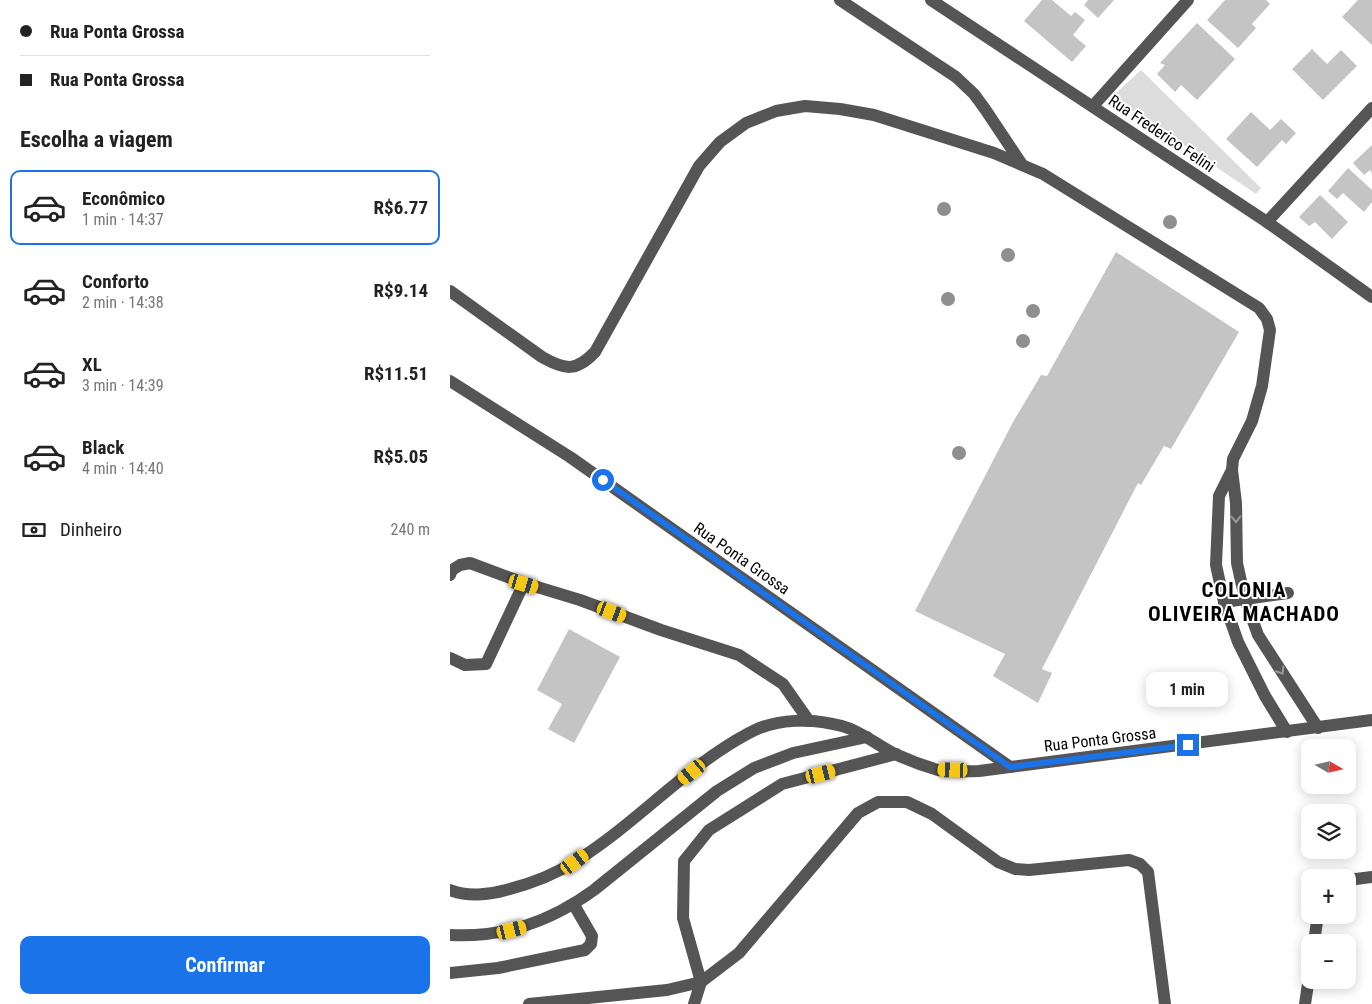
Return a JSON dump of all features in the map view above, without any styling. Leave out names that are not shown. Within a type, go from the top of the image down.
[{"type":"street","points":[[840,0],[956,77],[974,94],[986,109],[1022,163]]},
{"type":"street","name":"Rua Frederico Felini","points":[[931,0],[1267,222],[1372,297]]},
{"type":"street","points":[[1093,106],[1188,0]]},
{"type":"street","points":[[450,291],[542,357],[558,366],[572,368],[586,361],[595,352],[699,166],[720,142],[746,123],[776,111],[805,106],[840,108],[874,116],[1022,163],[1062,185],[1259,308],[1267,319],[1270,330],[1262,386],[1252,420],[1233,459],[1237,563],[1245,599],[1258,635],[1318,728]]},
{"type":"street","points":[[1267,222],[1372,108]]},
{"type":"street","name":"Rua Ponta Grossa","points":[[450,381],[570,457],[1010,767]]},
{"type":"street","points":[[1232,470],[1219,496],[1216,565],[1224,602],[1238,642],[1265,696],[1287,732]]},
{"type":"street","points":[[450,574],[452,570],[460,565],[470,563],[524,584],[580,600],[661,630],[739,655],[783,684],[809,721]]},
{"type":"street","points":[[450,658],[464,665],[486,664],[524,584]]},
{"type":"street","points":[[1224,602],[1288,593]]},
{"type":"street","name":"Rua Ponta Grossa","points":[[450,890],[475,894],[495,893],[531,884],[575,862],[625,826],[705,761],[750,732],[779,722],[809,721],[842,726],[896,754],[939,770],[979,771],[1372,720]]},
{"type":"street","points":[[450,935],[495,934],[530,925],[554,916],[574,905],[717,791],[754,768],[793,753],[867,738]]},
{"type":"street","points":[[694,1004],[701,982],[683,918],[684,861],[709,830],[782,784],[896,754]]},
{"type":"street","points":[[529,1004],[667,990],[701,982],[739,954],[858,813],[878,802],[907,802],[932,814],[998,862],[1015,870],[1129,860],[1140,864],[1148,872],[1165,1004]]},
{"type":"street","points":[[1356,879],[1372,877]]},
{"type":"street","points":[[450,973],[498,968],[585,950],[591,944],[592,936],[574,905]]},
{"type":"street","points":[[1305,1004],[1307,989]]},
{"type":"shaded area","points":[[1141,70],[1261,188],[1256,194],[1114,98],[1115,94]]},
{"type":"building","points":[[1042,0],[1052,0],[1071,16],[1075,12],[1085,20],[1073,35],[1086,46],[1072,62],[1024,21]]},
{"type":"building","points":[[1088,0],[1114,0],[1098,18],[1084,5]]},
{"type":"building","points":[[1225,0],[1266,0],[1270,4],[1252,24],[1256,28],[1238,48],[1207,20]]},
{"type":"building","points":[[1358,0],[1372,0],[1372,45],[1342,17]]},
{"type":"building","points":[[1197,23],[1235,59],[1197,100],[1181,85],[1175,92],[1157,74],[1165,65],[1160,63]]},
{"type":"building","points":[[1312,49],[1327,64],[1341,50],[1357,66],[1323,100],[1292,69]]},
{"type":"building","points":[[1251,112],[1270,130],[1281,119],[1296,133],[1286,144],[1282,140],[1257,167],[1226,139]]},
{"type":"building","points":[[1372,145],[1372,173],[1370,170],[1364,175],[1353,163]]},
{"type":"building","points":[[1348,168],[1372,190],[1372,202],[1364,212],[1343,193],[1337,199],[1328,191]]},
{"type":"building","points":[[1320,195],[1348,222],[1332,239],[1315,222],[1309,226],[1299,217]]},
{"type":"building","points":[[1116,252],[1239,332],[1171,449],[1164,446],[1141,485],[1138,483],[1042,669],[1052,673],[1038,703],[993,676],[1005,654],[915,611],[1013,422],[1041,375],[1047,376]]},
{"type":"building","points":[[569,629],[620,657],[574,743],[548,729],[562,704],[537,690]]},
{"type":"district","name":"COLONIA OLIVEIRA MACHADO","points":[[1244,602]]},
{"type":"route","points":[[603,480],[1010,767],[1188,745]]}]
